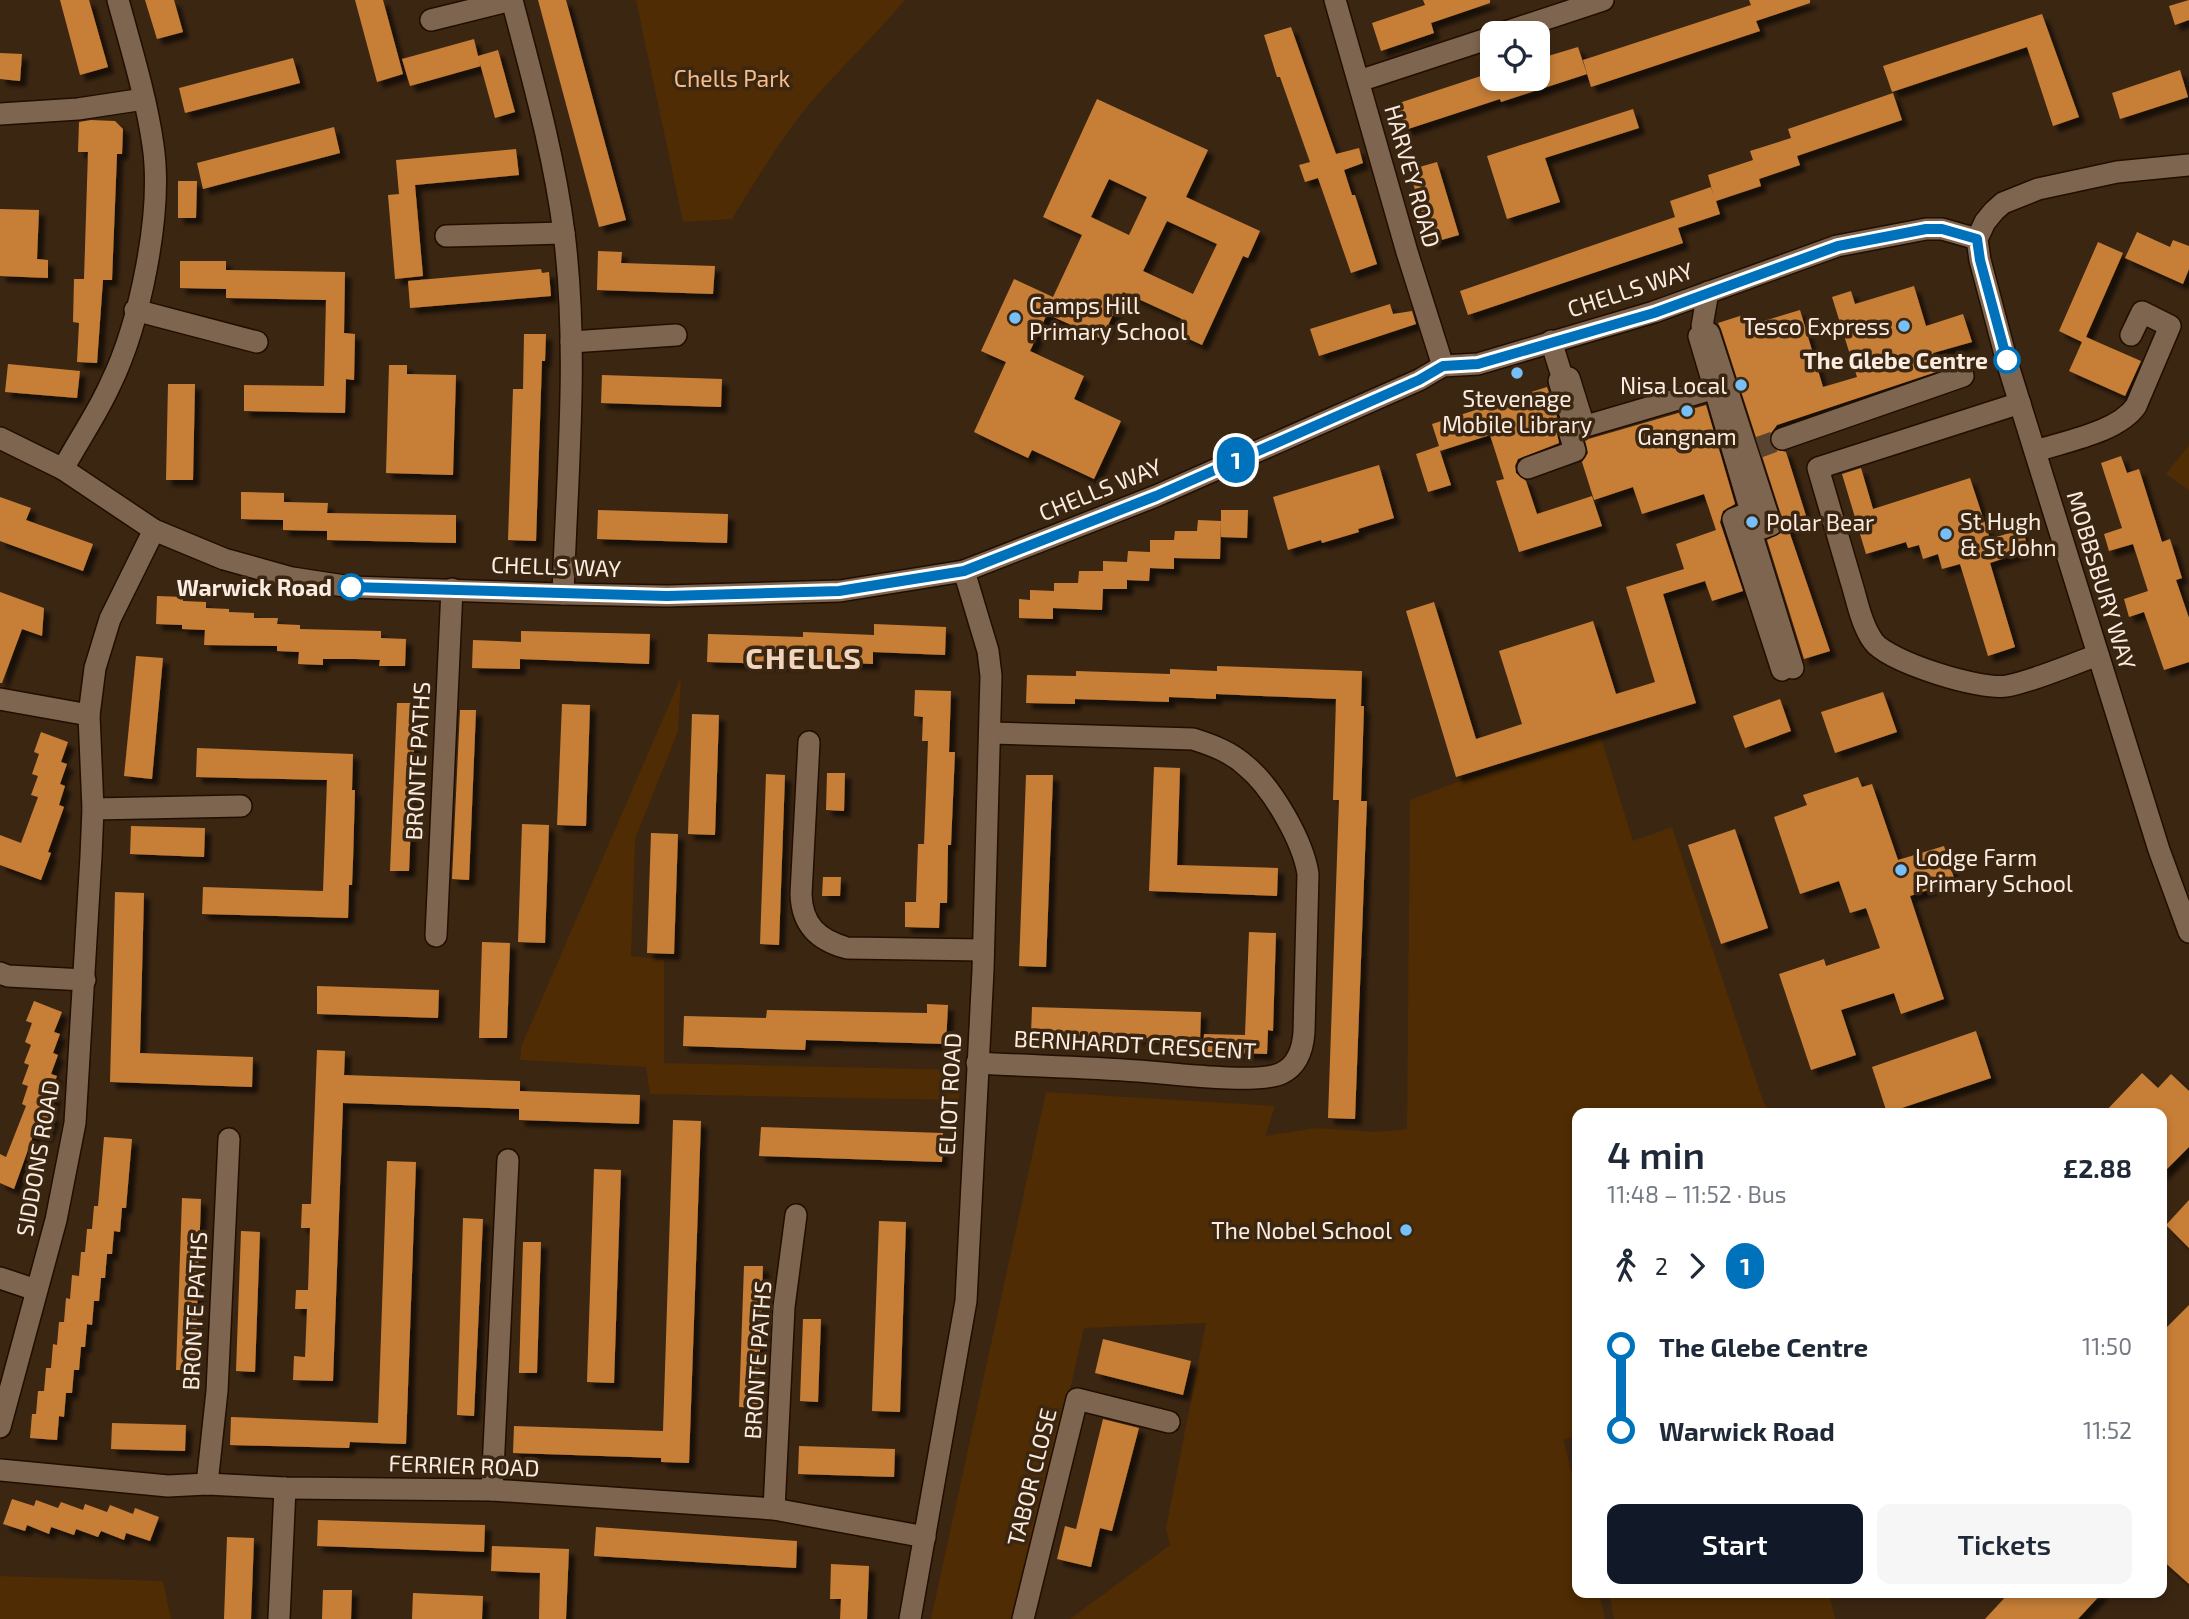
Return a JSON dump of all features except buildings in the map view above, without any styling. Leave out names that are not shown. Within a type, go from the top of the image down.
[{"type":"street","points":[[63,469],[111,384],[135,310],[149,257],[154,223],[154,147],[118,0]]},
{"type":"street","points":[[430,20],[512,0],[539,104],[564,233],[571,342],[563,594]]},
{"type":"street","name":"HARVEY ROAD","points":[[1335,0],[1407,252],[1443,366]]},
{"type":"street","points":[[1539,21],[1603,0]]},
{"type":"street","points":[[1359,81],[1480,41]]},
{"type":"street","points":[[0,114],[78,109],[144,99]]},
{"type":"street","points":[[1977,239],[1985,222],[2003,203],[2038,189],[2117,172],[2189,164]]},
{"type":"street","name":"CHELLS WAY","points":[[0,438],[63,469],[154,530],[224,559],[292,578],[351,587],[563,594],[667,596],[839,591],[964,571],[1156,496],[1419,380],[1443,366],[1478,364],[1654,313],[1838,246],[1909,231],[1942,229],[1977,239]]},
{"type":"street","points":[[446,236],[564,233]]},
{"type":"street","name":"MOBBSBURY WAY","points":[[1977,239],[1980,260],[2020,403],[2170,884],[2189,932]]},
{"type":"street","points":[[1702,326],[1708,292]]},
{"type":"street","points":[[135,310],[257,342]]},
{"type":"street","points":[[2036,451],[2113,425],[2130,415],[2170,326],[2142,312],[2131,335]]},
{"type":"street","points":[[571,342],[676,335]]},
{"type":"street","points":[[1551,341],[1561,373]]},
{"type":"street","points":[[1782,439],[1963,376]]},
{"type":"street","points":[[1528,468],[1575,451],[1569,431],[1720,386]]},
{"type":"street","points":[[1720,386],[1750,450],[1751,522]]},
{"type":"street","points":[[1720,386],[1788,669]]},
{"type":"street","points":[[2020,403],[1818,468],[1861,611],[1874,642],[1885,652],[1910,664],[1980,684],[2006,687],[2098,655]]},
{"type":"street","name":"SIDDONS ROAD","points":[[0,1427],[56,1220],[75,1123],[93,809],[89,715],[95,668],[110,619],[154,530]]},
{"type":"street","name":"ELIOT ROAD","points":[[910,1619],[966,1301],[983,950],[991,676],[988,651],[964,571]]},
{"type":"street","name":"BRONTE PATHS","points":[[436,936],[452,589]]},
{"type":"street","points":[[0,699],[89,715]]},
{"type":"street","name":"BERNHARDT CRESCENT","points":[[977,1063],[1213,1077],[1265,1077],[1284,1072],[1291,1066],[1301,1051],[1304,1032],[1308,874],[1305,856],[1292,828],[1262,781],[1247,766],[1215,746],[1193,738],[991,733]]},
{"type":"street","points":[[809,742],[801,906],[809,926],[827,941],[847,948],[983,950]]},
{"type":"street","points":[[93,809],[241,806]]},
{"type":"street","points":[[0,973],[8,976],[85,980]]},
{"type":"street","name":"BRONTE PATHS","points":[[207,1484],[217,1391],[229,1139]]},
{"type":"street","points":[[492,1490],[508,1160]]},
{"type":"street","name":"BRONTE PATHS","points":[[774,1509],[784,1307],[796,1215]]},
{"type":"street","points":[[0,1278],[37,1290]]},
{"type":"street","name":"TABOR CLOSE","points":[[1023,1619],[1077,1399],[1169,1422]]},
{"type":"street","name":"FERRIER ROAD","points":[[0,1470],[168,1486],[207,1484],[285,1488],[492,1490],[774,1509],[925,1537]]},
{"type":"street","points":[[279,1619],[285,1488]]},
{"type":"green space","name":"Chells Park","points":[[636,0],[905,0],[793,124],[732,219],[683,222]]},
{"type":"green space","points":[[2189,445],[2189,490],[2166,474]]},
{"type":"green space","points":[[681,677],[678,731],[635,839],[631,956],[664,960],[664,1063],[962,1070],[959,1100],[650,1094],[646,1067],[520,1060],[521,1047]]},
{"type":"green space","name":"The Nobel School","points":[[1601,738],[1633,841],[1672,827],[1767,1108],[1572,1108],[1572,1437],[1564,1440],[1572,1475],[1572,1598],[1600,1598],[1605,1619],[1070,1619],[1170,1545],[1166,1528],[1206,1323],[1084,1328],[1018,1619],[931,1619],[1046,1092],[1275,1106],[1265,1136],[1316,1128],[1376,1132],[1407,1129],[1410,800],[1454,783]]},
{"type":"green space","points":[[0,1576],[163,1581],[171,1619],[0,1619]]},
{"type":"green space","points":[[1610,1598],[1830,1598],[1835,1619],[1614,1619]]},
{"type":"tunnel","points":[[1754,449],[1782,439]]},
{"type":"bus line","name":"1","points":[[351,587],[667,596],[839,591],[964,571],[1156,496],[1419,380],[1443,366],[1478,364],[1654,313],[1838,246],[1909,231],[1942,229],[1977,239],[1980,260],[2007,360]]},
{"type":"place","name":"Camps Hill Primary School","points":[[1015,318]]},
{"type":"place","name":"Tesco Express","points":[[1904,326]]},
{"type":"place","name":"The Glebe Centre","points":[[2007,360]]},
{"type":"place","name":"Stevenage Mobile Library","points":[[1517,373]]},
{"type":"place","name":"Nisa Local","points":[[1741,385]]},
{"type":"place","name":"Gangnam","points":[[1687,411]]},
{"type":"place","name":"Polar Bear","points":[[1752,522]]},
{"type":"place","name":"St Hugh & St John","points":[[1946,534]]},
{"type":"place","name":"Warwick Road","points":[[351,587]]},
{"type":"place","name":"Lodge Farm Primary School","points":[[1901,870]]},
{"type":"place","name":"The Nobel School","points":[[1406,1230]]},
{"type":"district","name":"CHELLS","points":[[804,657]]}]
